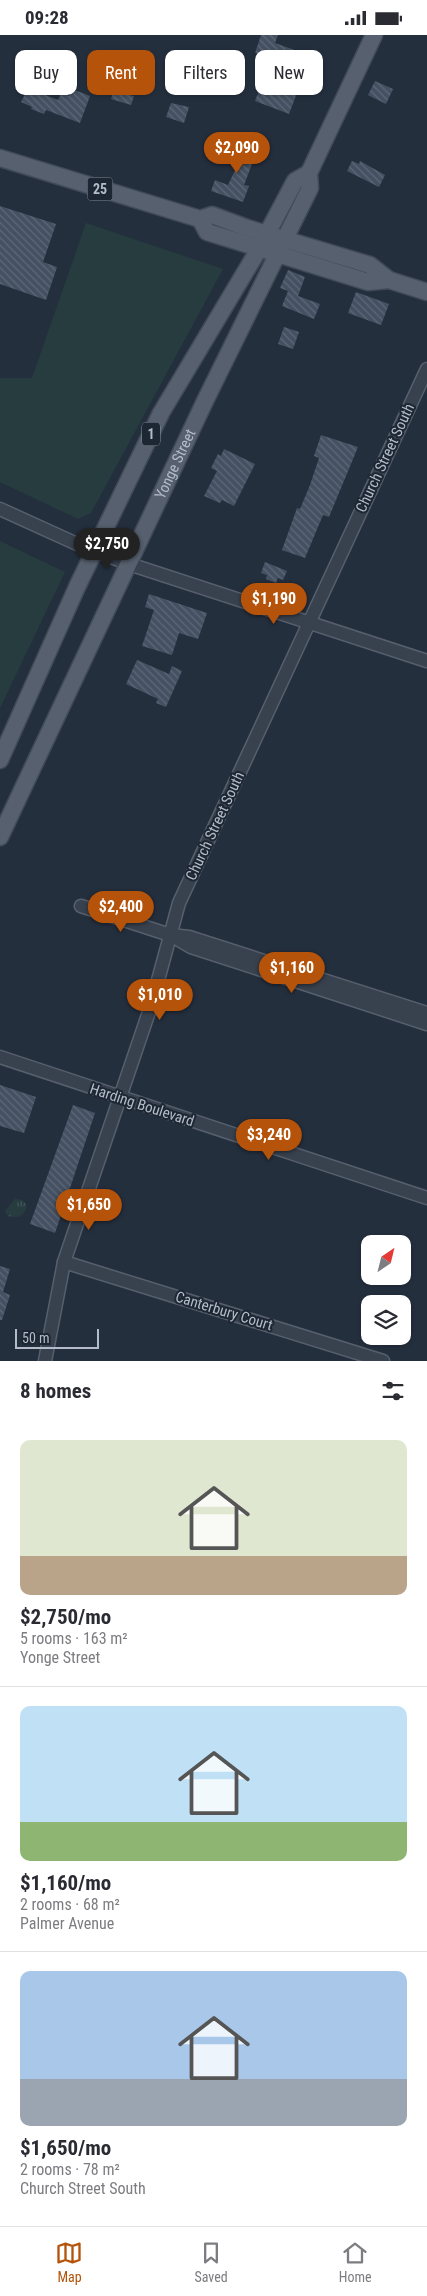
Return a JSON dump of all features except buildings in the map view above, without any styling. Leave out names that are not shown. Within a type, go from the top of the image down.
[{"type":"main road","name":"Yonge Street","points":[[0,837],[276,255],[310,188],[309,173],[374,35]]},
{"type":"main road","name":"25","points":[[0,158],[200,219],[212,215],[267,234],[370,265],[389,280],[427,292]]},
{"type":"main road","name":"Yonge Street","points":[[0,760],[160,413],[259,249],[295,181],[309,173]]},
{"type":"main road","name":"25","points":[[200,219],[207,232],[276,255],[368,282],[389,280]]},
{"type":"street","name":"Church Street South","points":[[45,1361],[64,1261],[151,1006],[179,903],[427,369]]},
{"type":"street","points":[[0,509],[129,564],[427,661]]},
{"type":"street","points":[[81,906],[170,935],[192,947],[427,1024]]},
{"type":"street","points":[[170,935],[189,937],[427,1013]]},
{"type":"street","name":"Harding Boulevard","points":[[0,1057],[427,1198]]},
{"type":"street","name":"Canterbury Court","points":[[64,1261],[383,1361]]},
{"type":"green space","points":[[86,223],[223,269],[91,513],[78,519],[0,482],[0,378],[32,378]]},
{"type":"green space","points":[[0,541],[65,572],[0,708]]},
{"type":"green space","points":[[15,1199],[22,1200],[27,1205],[25,1212],[20,1216],[8,1216],[5,1211]]}]
